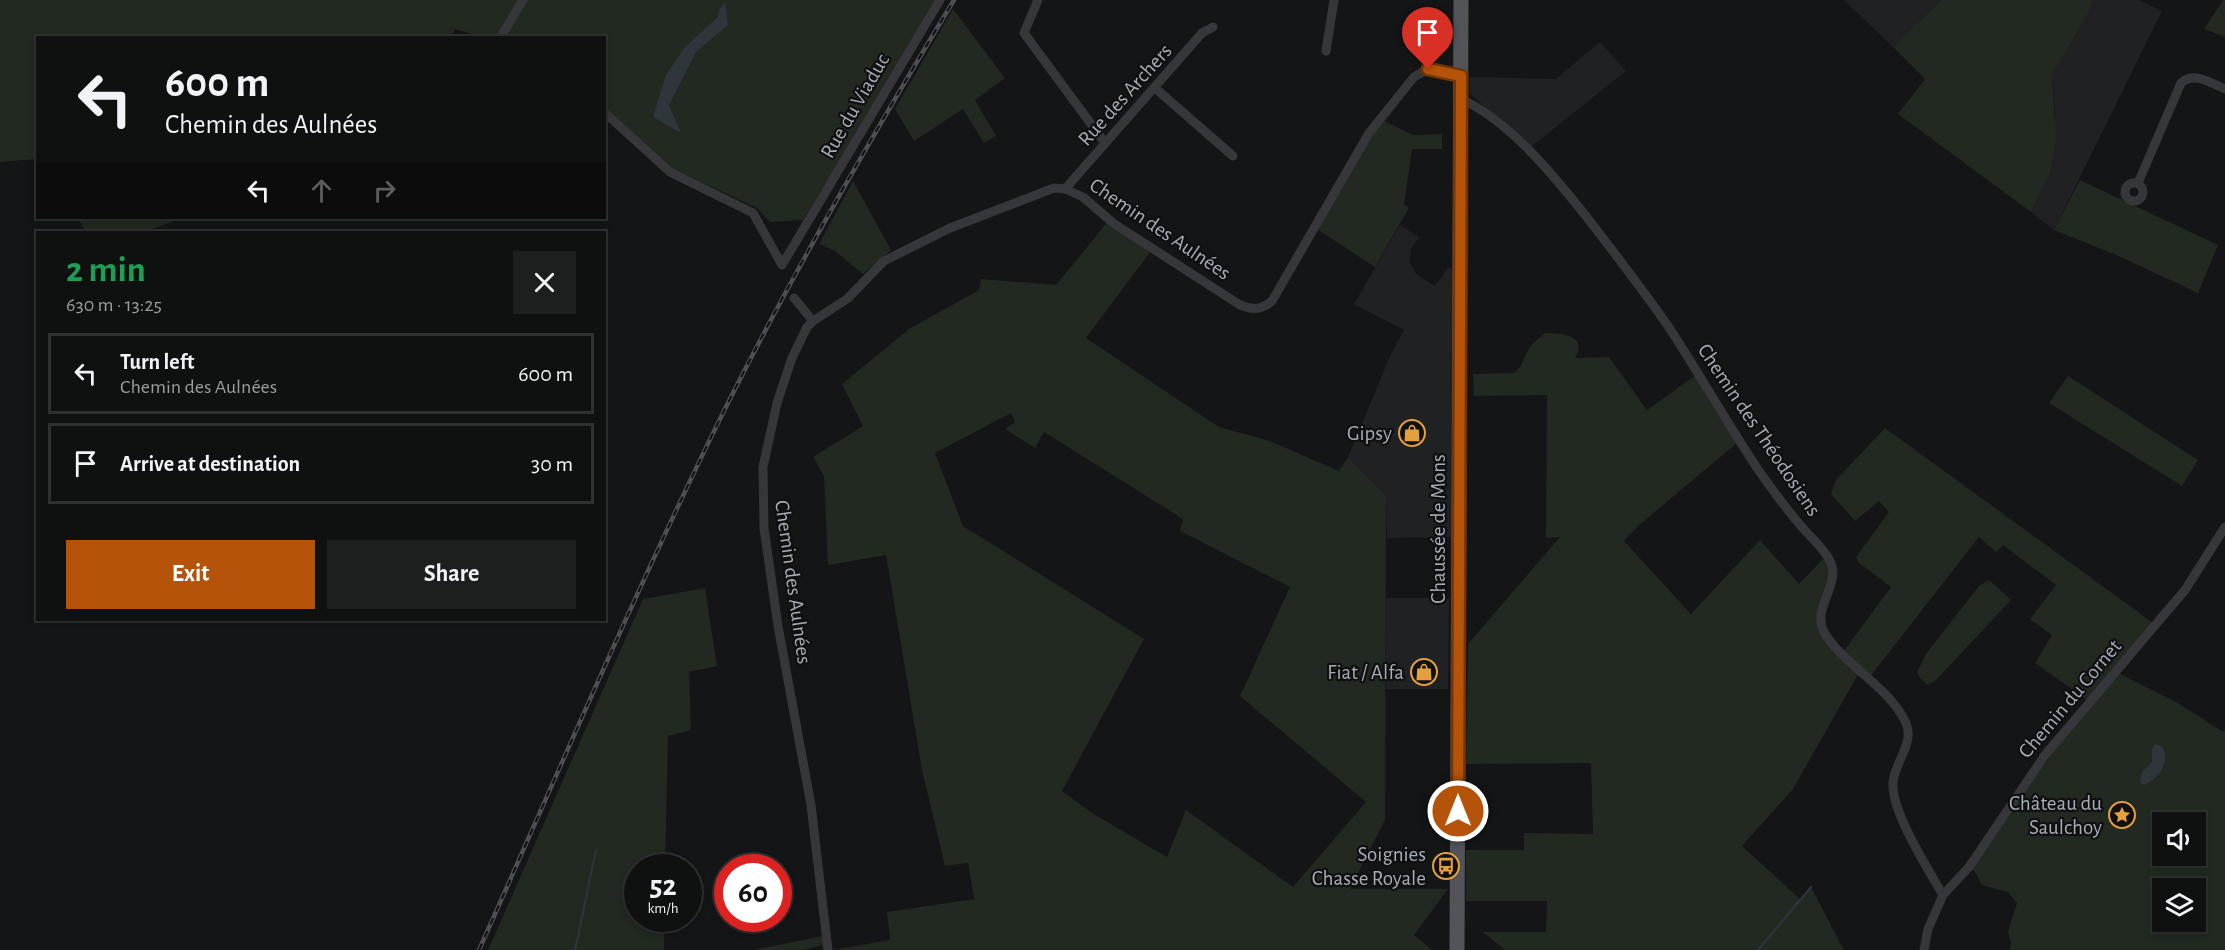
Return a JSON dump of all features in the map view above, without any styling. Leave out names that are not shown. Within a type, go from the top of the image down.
[{"type":"main road","name":"Chaussée de Mons","points":[[1457,950],[1461,0]]},
{"type":"street","points":[[501,36],[523,0]]},
{"type":"street","name":"Rue du Viaduc","points":[[606,114],[670,172],[753,213],[782,265],[940,0]]},
{"type":"street","points":[[1038,0],[1024,33],[1105,143]]},
{"type":"street","points":[[1326,51],[1334,0]]},
{"type":"street","name":"Rue des Archers","points":[[1065,189],[1202,33],[1213,27]]},
{"type":"street","name":"Chemin des Aulnées","points":[[828,950],[811,805],[770,576],[762,490],[765,452],[777,403],[792,358],[807,327],[847,300],[879,265],[894,255],[950,228],[1045,190],[1065,189],[1083,197],[1113,224],[1240,305],[1247,308],[1260,308],[1272,301],[1369,133],[1414,77],[1428,69],[1461,76]]},
{"type":"street","points":[[2138,183],[2181,83],[2190,77],[2196,77],[2225,89]]},
{"type":"street","points":[[1155,88],[1233,156]]},
{"type":"street","name":"Chemin des Théodosiens","points":[[1461,99],[1474,105],[1510,134],[1555,177],[1638,282],[1759,470],[1831,562],[1833,573],[1821,609],[1822,626],[1831,641],[1894,705],[1905,722],[1908,734],[1907,743],[1893,777],[1893,796],[1901,816],[1943,895]]},
{"type":"street","points":[[794,298],[813,321]]},
{"type":"street","name":"Chemin du Cornet","points":[[1943,895],[1969,867],[2045,755],[2185,590],[2225,527]]},
{"type":"street","points":[[1924,950],[1928,929],[1943,895]]},
{"type":"shaded area","points":[[0,0],[939,0],[803,220],[770,222],[757,208],[671,168],[606,109],[606,36],[478,36],[455,29],[452,36],[36,36],[36,159],[0,162]]},
{"type":"shaded area","points":[[1844,0],[1941,0],[1893,47]]},
{"type":"shaded area","points":[[1941,0],[2094,0],[2052,75],[2056,141],[2050,173],[2031,212],[1898,114],[1925,79],[1893,47]]},
{"type":"shaded area","points":[[2094,0],[2139,0],[2162,11],[2054,230],[2031,212],[2050,173],[2055,114],[2052,75]]},
{"type":"shaded area","points":[[2225,0],[2225,37],[2204,29]]},
{"type":"shaded area","points":[[725,3],[728,25],[696,52],[669,105],[681,133],[653,117],[666,75],[685,47],[718,17],[719,10]]},
{"type":"shaded area","points":[[953,9],[1005,78],[975,100],[996,136],[984,143],[963,109],[914,141],[895,109]]},
{"type":"shaded area","points":[[1600,42],[1626,71],[1531,147],[1470,94],[1470,77],[1556,79]]},
{"type":"shaded area","points":[[1380,119],[1413,135],[1442,134],[1442,149],[1412,149],[1404,205],[1409,208],[1375,267],[1315,228]]},
{"type":"shaded area","points":[[2080,180],[2218,245],[2198,293],[2114,254],[2054,230]]},
{"type":"shaded area","points":[[853,181],[891,250],[863,274],[835,251],[819,244]]},
{"type":"shaded area","points":[[79,219],[180,219],[146,231],[85,231]]},
{"type":"shaded area","points":[[1106,224],[1151,251],[1086,338],[1219,427],[1270,441],[1339,471],[1348,457],[1386,495],[1385,820],[1350,889],[1448,889],[1414,935],[1432,950],[833,950],[890,940],[887,912],[974,899],[968,863],[945,866],[922,770],[886,555],[828,565],[824,476],[813,457],[863,426],[842,384],[909,329],[979,290],[981,279],[1056,285]],"holes":[[[1011,413],[1015,422],[1005,429],[1035,448],[1044,432],[1183,519],[1180,531],[1290,587],[1240,696],[1366,802],[1293,887],[1186,810],[1167,857],[1092,813],[1062,791],[1144,639],[963,526],[935,453]]]},
{"type":"shaded area","points":[[1400,225],[1419,237],[1411,249],[1410,262],[1416,274],[1435,286],[1448,268],[1452,268],[1451,537],[1387,538],[1386,495],[1348,457],[1391,354],[1404,330],[1354,304]]},
{"type":"shaded area","points":[[1545,333],[1558,334],[1576,340],[1578,350],[1575,358],[1609,357],[1647,410],[1696,375],[1737,443],[1638,526],[1624,541],[1691,614],[1760,540],[1799,584],[1827,555],[1831,562],[1822,626],[1843,652],[1891,587],[1859,563],[1856,557],[1889,512],[1879,501],[1855,521],[1831,494],[1836,480],[1885,428],[2156,625],[2116,672],[2178,703],[2223,732],[2225,729],[2225,950],[2010,950],[2008,932],[2017,903],[2008,892],[1982,885],[1975,872],[1969,867],[2090,702],[2035,663],[2052,635],[2030,619],[2056,585],[2003,545],[1996,552],[1979,537],[1869,678],[1860,671],[1793,789],[1742,846],[1800,899],[1811,887],[1844,950],[1505,950],[1483,932],[1546,932],[1547,901],[1466,901],[1466,850],[1524,850],[1524,833],[1593,834],[1591,763],[1466,764],[1468,644],[1560,537],[1546,538],[1547,395],[1474,396],[1473,374],[1514,373],[1531,346]]},
{"type":"shaded area","points":[[2068,376],[2198,460],[2182,486],[2049,403]]},
{"type":"shaded area","points":[[1989,580],[2011,600],[1936,680],[1928,685],[1917,672],[1926,654],[1979,586]]},
{"type":"shaded area","points":[[705,588],[717,666],[689,672],[691,730],[668,736],[665,854],[624,854],[624,932],[664,932],[664,950],[488,950],[643,599]]},
{"type":"shaded area","points":[[1386,598],[1449,598],[1448,689],[1386,689]]},
{"type":"shaded area","points":[[2155,744],[2162,746],[2164,763],[2159,774],[2144,785],[2140,782],[2142,772],[2152,762],[2152,749]]},
{"type":"shaded area","points":[[827,935],[828,944],[803,950],[753,950]]},
{"type":"waterway","points":[[575,950],[596,850]]},
{"type":"waterway","points":[[1758,950],[1811,887]]},
{"type":"railway","points":[[479,950],[625,621],[717,425],[831,210],[954,0]]},
{"type":"place","name":"Gipsy","points":[[1412,433]]},
{"type":"place","name":"Fiat / Alfa","points":[[1424,672]]},
{"type":"place","name":"Château du Saulchoy","points":[[2122,815]]},
{"type":"place","name":"Soignies Chasse Royale","points":[[1446,866]]},
{"type":"route","points":[[1428,69],[1461,76],[1458,811]]}]
